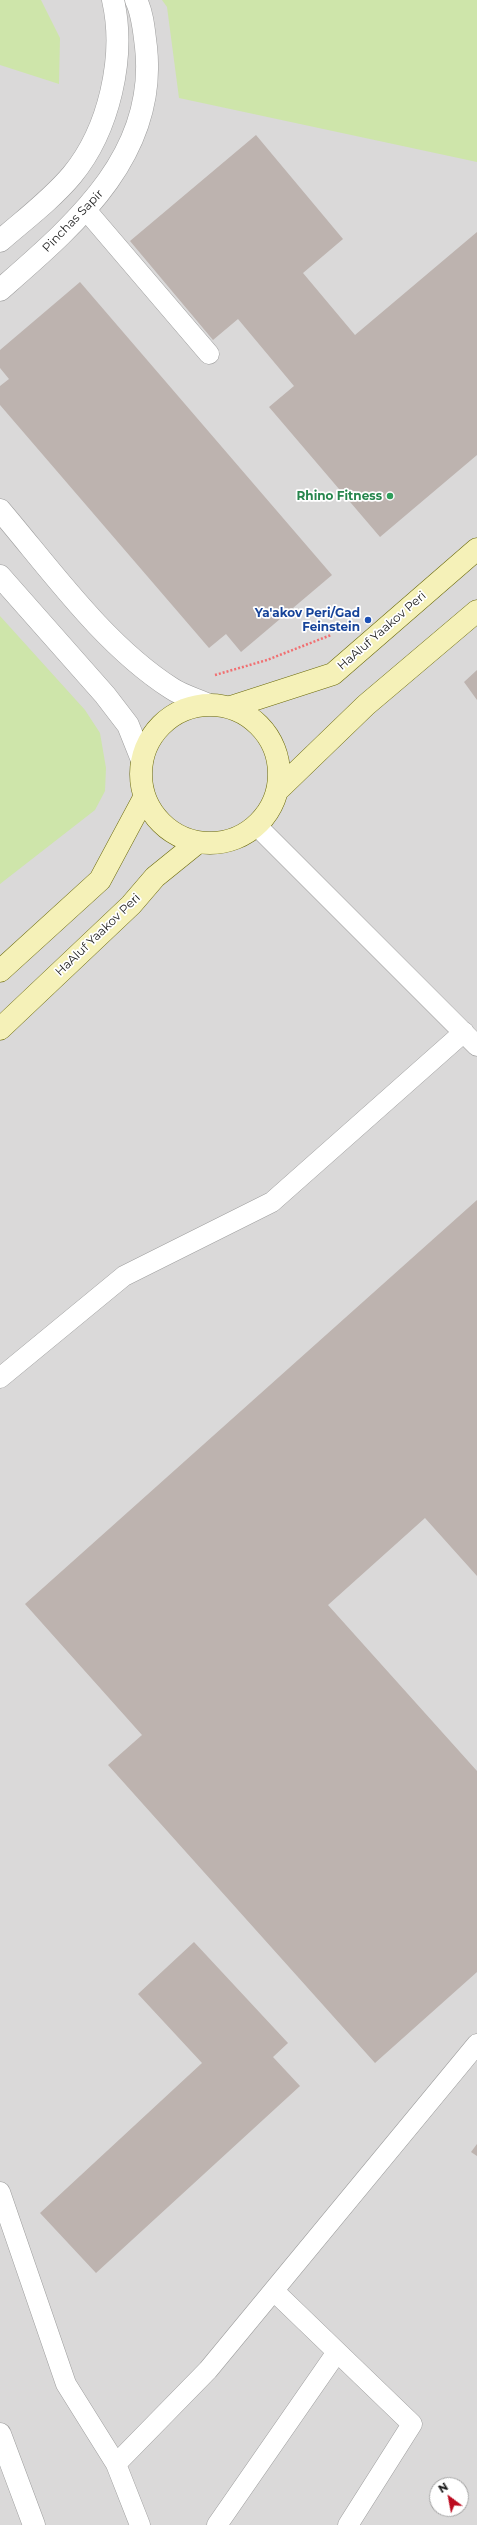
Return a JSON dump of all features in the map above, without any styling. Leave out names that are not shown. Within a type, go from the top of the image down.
[{"type":"street","points":[[0,241],[49,199],[72,175],[91,144],[106,110],[114,77],[117,40],[113,0]]},
{"type":"street","name":"Pinchas Sapir","points":[[0,290],[65,233],[106,186],[124,157],[137,125],[145,94],[148,64],[144,32],[136,0]]},
{"type":"street","points":[[0,510],[97,624],[126,652],[171,688],[206,704],[230,707],[249,716],[264,729],[275,749],[279,767],[279,789],[271,809],[257,826],[239,838],[219,844],[197,843],[178,836],[163,826],[152,813],[144,798],[140,779],[142,760],[149,741],[163,722],[184,710],[206,704]]},
{"type":"street","name":"HaAluf Yaakov Peri","points":[[230,707],[333,674],[477,549]]},
{"type":"street","points":[[0,576],[105,695],[128,725],[142,760]]},
{"type":"street","points":[[279,789],[366,706],[477,611]]},
{"type":"street","points":[[0,971],[100,880],[144,798]]},
{"type":"street","name":"HaAluf Yaakov Peri","points":[[0,1028],[131,905],[155,877],[197,843]]},
{"type":"street","points":[[0,2434],[34,2525]]},
{"type":"lane","points":[[86,210],[209,354]]},
{"type":"lane","points":[[0,1378],[124,1276],[272,1202],[471,1039],[257,826]]},
{"type":"lane","points":[[116,2464],[208,2370],[477,2044]]},
{"type":"lane","points":[[0,2192],[66,2384],[116,2464],[140,2525]]},
{"type":"lane","points":[[274,2291],[412,2424],[348,2525]]},
{"type":"lane","points":[[217,2525],[337,2352]]},
{"type":"path","points":[[171,688],[266,660],[338,632]]},
{"type":"shaded area","points":[[0,0],[477,0],[477,2525],[0,2525]]},
{"type":"green space","points":[[0,0],[41,0],[60,38],[59,84],[0,65]]},
{"type":"green space","points":[[162,0],[477,0],[477,162],[179,98],[167,7]]},
{"type":"green space","points":[[0,616],[85,710],[100,733],[106,768],[105,791],[95,810],[0,884]]},
{"type":"building","points":[[256,135],[343,239],[303,273],[355,335],[477,232],[477,455],[380,537],[269,407],[294,386],[238,319],[213,340],[130,241]]},
{"type":"building","points":[[80,282],[332,575],[241,652],[226,634],[209,648],[0,405],[0,386],[9,379],[0,368],[0,350]]},
{"type":"building","points":[[477,670],[477,700],[464,682]]},
{"type":"building","points":[[477,1200],[477,1576],[425,1518],[328,1605],[477,1771],[477,1972],[375,2063],[108,1765],[142,1735],[25,1604]]},
{"type":"building","points":[[194,1942],[288,2043],[273,2057],[300,2086],[96,2273],[40,2213],[202,2063],[138,1994]]},
{"type":"building","points":[[477,2144],[477,2156],[471,2152]]},
{"type":"place","name":"Rhino Fitness","points":[[390,496]]},
{"type":"place","name":"Ya'akov Peri/Gad Feinstein","points":[[368,620]]}]
